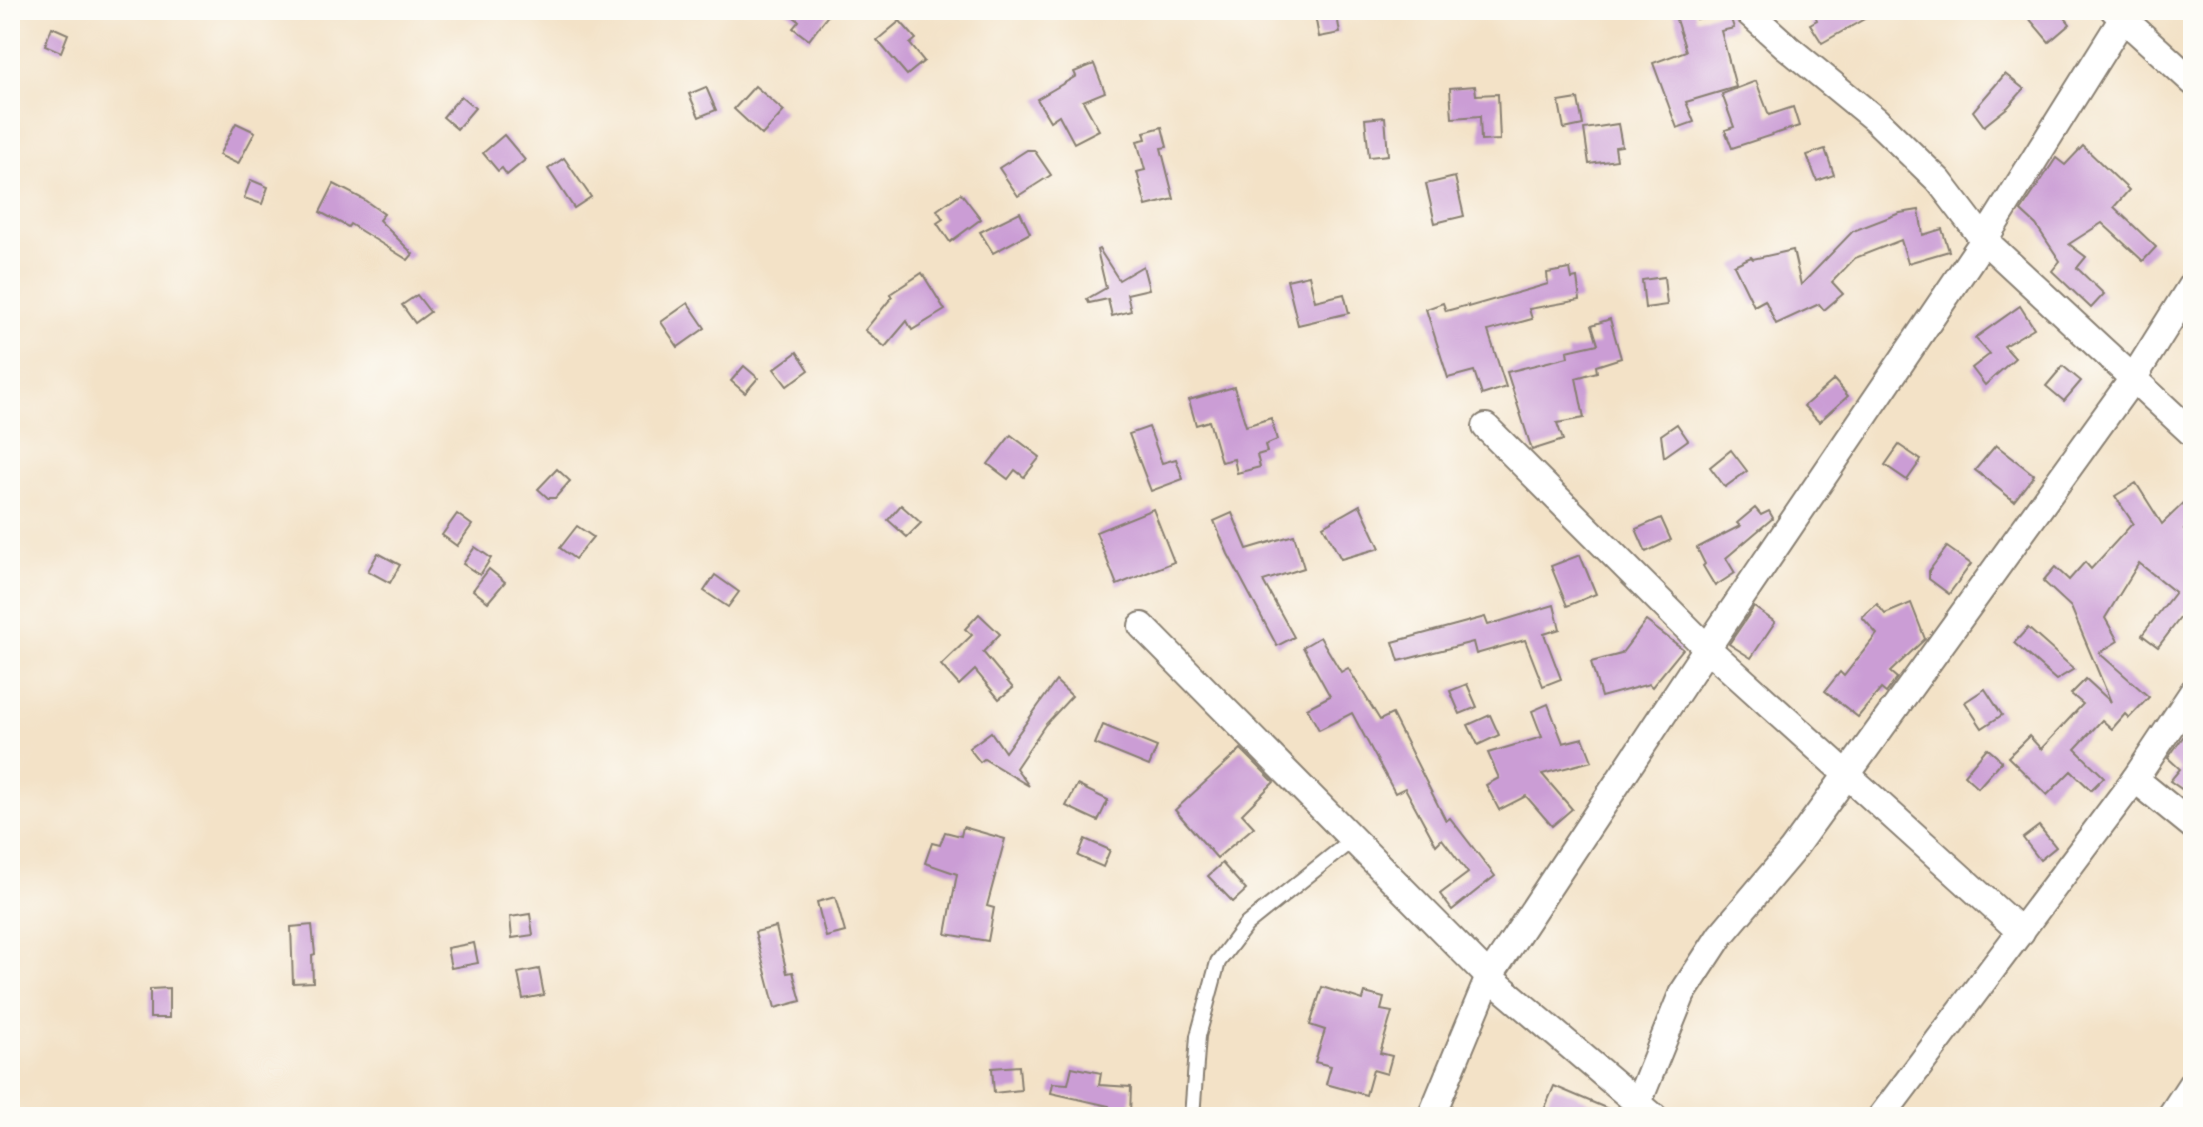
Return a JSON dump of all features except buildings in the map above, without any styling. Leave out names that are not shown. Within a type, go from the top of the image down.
[{"type":"street","points":[[1746,10],[1876,120],[1939,181],[1984,240],[2193,434]]},
{"type":"street","points":[[1431,1117],[1489,977],[1707,648],[1984,240],[2122,13],[2193,82]]},
{"type":"street","points":[[1142,626],[1489,977],[1646,1110],[1682,994],[1720,936],[1791,852],[2134,377],[2193,283]]},
{"type":"street","points":[[1486,427],[1707,648],[2021,932]]},
{"type":"street","points":[[1889,1114],[2135,779],[2193,692]]},
{"type":"street","points":[[2135,779],[2193,826]]},
{"type":"street","points":[[2170,1117],[2193,1082]]},
{"type":"lane","points":[[1192,1117],[1198,1036],[1218,962],[1246,925],[1353,839]]}]
